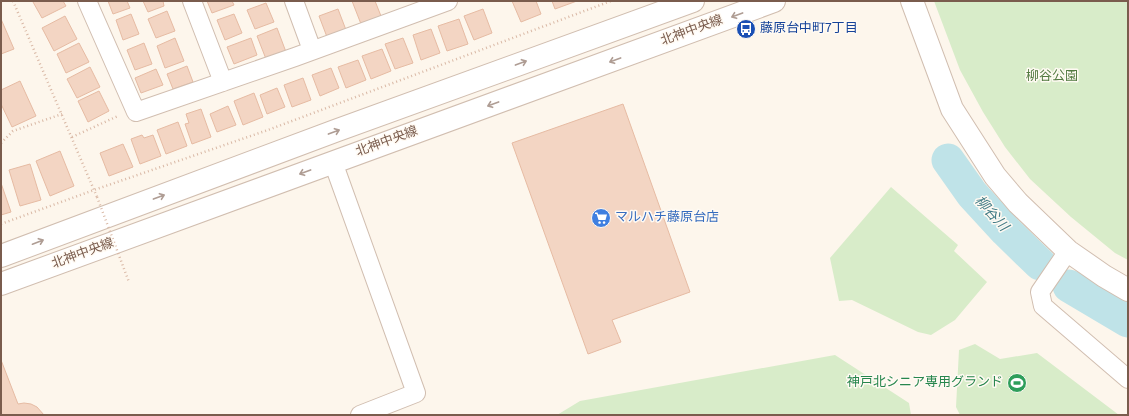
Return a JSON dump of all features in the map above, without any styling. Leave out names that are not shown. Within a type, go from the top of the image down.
[{"type":"street","points":[[87,1],[136,112],[312,50],[404,8],[448,1]]},
{"type":"street","points":[[192,1],[223,82]]},
{"type":"street","points":[[294,1],[312,50]]},
{"type":"street","points":[[1,256],[328,134],[693,1]]},
{"type":"street","name":"北神中央線","points":[[1,284],[774,1]]},
{"type":"street","points":[[912,1],[952,110],[995,176],[1018,203],[1068,251],[1104,276],[1128,290]]},
{"type":"street","points":[[333,162],[416,393],[360,415]]},
{"type":"street","points":[[1068,251],[1040,292],[1043,306],[1128,378]]},
{"type":"path","points":[[13,1],[97,197],[129,282]]},
{"type":"path","points":[[1,224],[268,130],[611,1]]},
{"type":"path","points":[[72,137],[126,113],[136,112]]},
{"type":"path","points":[[1,143],[13,131],[62,114]]},
{"type":"green space","name":"柳谷公園","points":[[934,1],[1128,1],[1128,260],[1115,253],[1071,217],[1030,179],[1005,147],[983,112],[960,70]]},
{"type":"green space","points":[[891,187],[958,245],[954,251],[987,282],[955,320],[931,335],[918,332],[852,300],[839,301],[830,258]]},
{"type":"green space","name":"神戸北シニア専用グランド","points":[[975,344],[1000,359],[1037,353],[1119,415],[960,415],[956,407],[959,350]]},
{"type":"green space","points":[[835,355],[909,403],[911,415],[557,415],[580,401]]},
{"type":"building","points":[[63,1],[66,6],[42,18],[33,2]]},
{"type":"building","points":[[108,1],[127,1],[130,8],[113,14]]},
{"type":"building","points":[[143,1],[163,1],[164,6],[148,12]]},
{"type":"building","points":[[207,1],[232,1],[234,5],[212,13]]},
{"type":"building","points":[[352,1],[375,1],[381,16],[361,24]]},
{"type":"building","points":[[512,1],[536,1],[541,14],[521,22]]},
{"type":"building","points":[[552,1],[577,1],[555,9]]},
{"type":"building","points":[[266,3],[274,22],[255,29],[247,10]]},
{"type":"building","points":[[338,9],[346,30],[327,37],[319,16]]},
{"type":"building","points":[[483,9],[492,33],[474,40],[464,16]]},
{"type":"building","points":[[167,11],[175,31],[156,38],[148,19]]},
{"type":"building","points":[[131,14],[139,34],[123,40],[116,20]]},
{"type":"building","points":[[234,14],[242,33],[225,40],[217,20]]},
{"type":"building","points":[[65,16],[77,39],[54,51],[42,28]]},
{"type":"building","points":[[1,19],[14,49],[1,54]]},
{"type":"building","points":[[459,19],[468,44],[447,51],[438,26]]},
{"type":"building","points":[[277,28],[286,52],[266,59],[257,36]]},
{"type":"building","points":[[431,29],[440,53],[421,60],[413,35]]},
{"type":"building","points":[[175,38],[184,61],[165,68],[157,46]]},
{"type":"building","points":[[251,38],[257,55],[234,64],[227,47]]},
{"type":"building","points":[[403,38],[413,63],[395,69],[385,44]]},
{"type":"building","points":[[79,43],[89,62],[66,73],[57,54]]},
{"type":"building","points":[[144,43],[152,64],[135,70],[127,50]]},
{"type":"building","points":[[382,49],[391,71],[371,79],[362,56]]},
{"type":"building","points":[[358,60],[366,80],[346,88],[338,67]]},
{"type":"building","points":[[187,66],[193,82],[173,89],[167,74]]},
{"type":"building","points":[[90,67],[100,87],[77,98],[67,79]]},
{"type":"building","points":[[331,68],[339,88],[320,96],[312,75]]},
{"type":"building","points":[[156,69],[163,85],[141,93],[135,78]]},
{"type":"building","points":[[303,78],[311,100],[292,107],[284,85]]},
{"type":"building","points":[[20,81],[36,116],[12,127],[1,104],[1,90]]},
{"type":"building","points":[[277,88],[285,107],[267,114],[260,95]]},
{"type":"building","points":[[99,91],[109,111],[88,122],[78,101]]},
{"type":"building","points":[[254,93],[263,117],[243,125],[234,101]]},
{"type":"building","name":"マルハチ藤原台店","points":[[623,104],[690,292],[612,320],[621,342],[588,354],[512,143]]},
{"type":"building","points":[[228,106],[236,125],[217,132],[210,114]]},
{"type":"building","points":[[201,109],[211,137],[192,144],[185,124],[189,123],[186,114]]},
{"type":"building","points":[[178,122],[187,146],[166,154],[157,130]]},
{"type":"building","points":[[142,135],[144,138],[153,135],[161,156],[140,164],[131,139]]},
{"type":"building","points":[[123,144],[133,167],[109,176],[100,153]]},
{"type":"building","points":[[60,151],[74,186],[50,196],[36,161]]},
{"type":"building","points":[[30,164],[41,200],[20,206],[9,170]]},
{"type":"building","points":[[1,183],[11,212],[1,215]]},
{"type":"building","points":[[1,360],[18,404],[31,404],[37,407],[44,415],[1,415]]},
{"type":"waterway","name":"柳谷川","points":[[948,160],[972,194],[1006,231],[1040,264]]},
{"type":"waterway","name":"柳谷川","points":[[1069,286],[1128,321]]},
{"type":"place","name":"藤原台中町7丁目","points":[[746,29]]},
{"type":"place","name":"マルハチ藤原台店","points":[[601,218]]},
{"type":"place","name":"神戸北シニア専用グランド","points":[[1017,383]]}]
